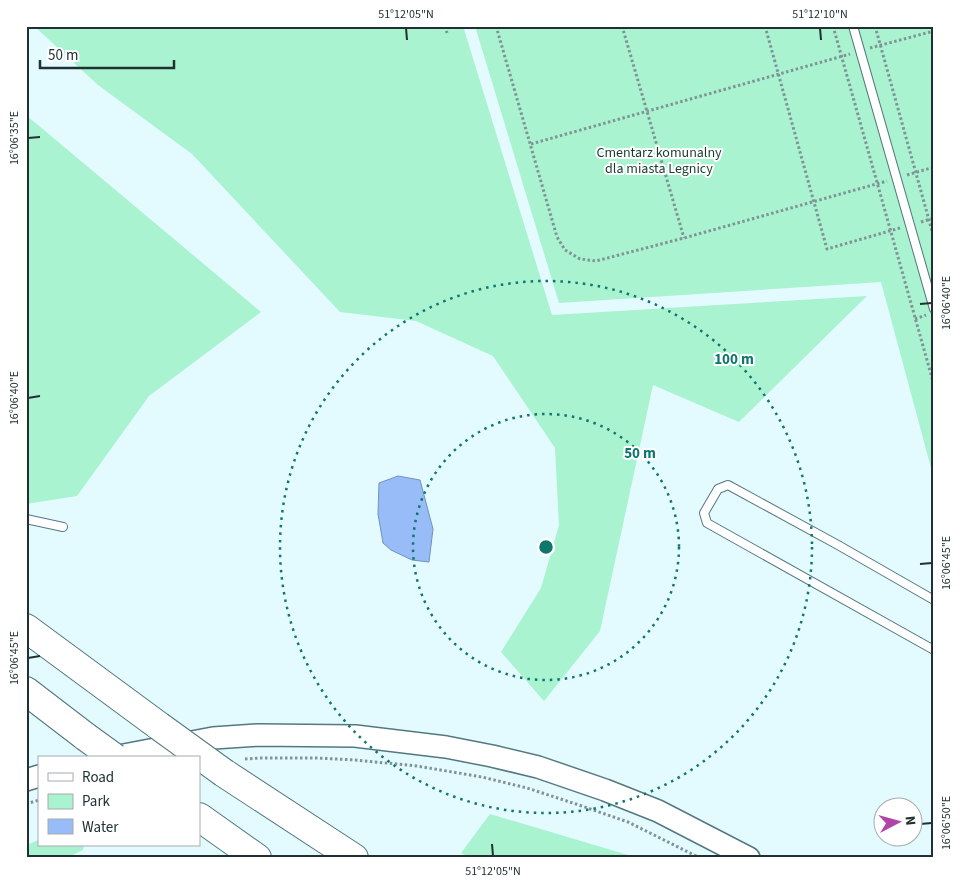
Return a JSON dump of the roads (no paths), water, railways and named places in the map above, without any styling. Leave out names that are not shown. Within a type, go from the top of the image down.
[{"type":"highway","points":[[26,628],[159,726],[231,767],[354,858]]},
{"type":"highway","points":[[26,691],[112,756]]},
{"type":"highway","points":[[200,818],[257,858]]},
{"type":"main road","points":[[118,756],[213,738],[258,735],[355,736],[446,747],[538,767],[605,790],[658,811],[749,858]]},
{"type":"main road","points":[[26,780],[38,776]]},
{"type":"lane","points":[[853,26],[934,309]]},
{"type":"lane","points":[[934,600],[728,485],[718,489],[704,513],[707,523],[932,649],[934,640]]},
{"type":"lane","points":[[26,519],[62,527]]},
{"type":"water","points":[[398,476],[420,480],[433,529],[429,562],[412,560],[391,550],[383,543],[378,514],[379,483]]},
{"type":"park label","name":"Cmentarz komunalny dla miasta Legnicy","points":[[659,162]]}]
